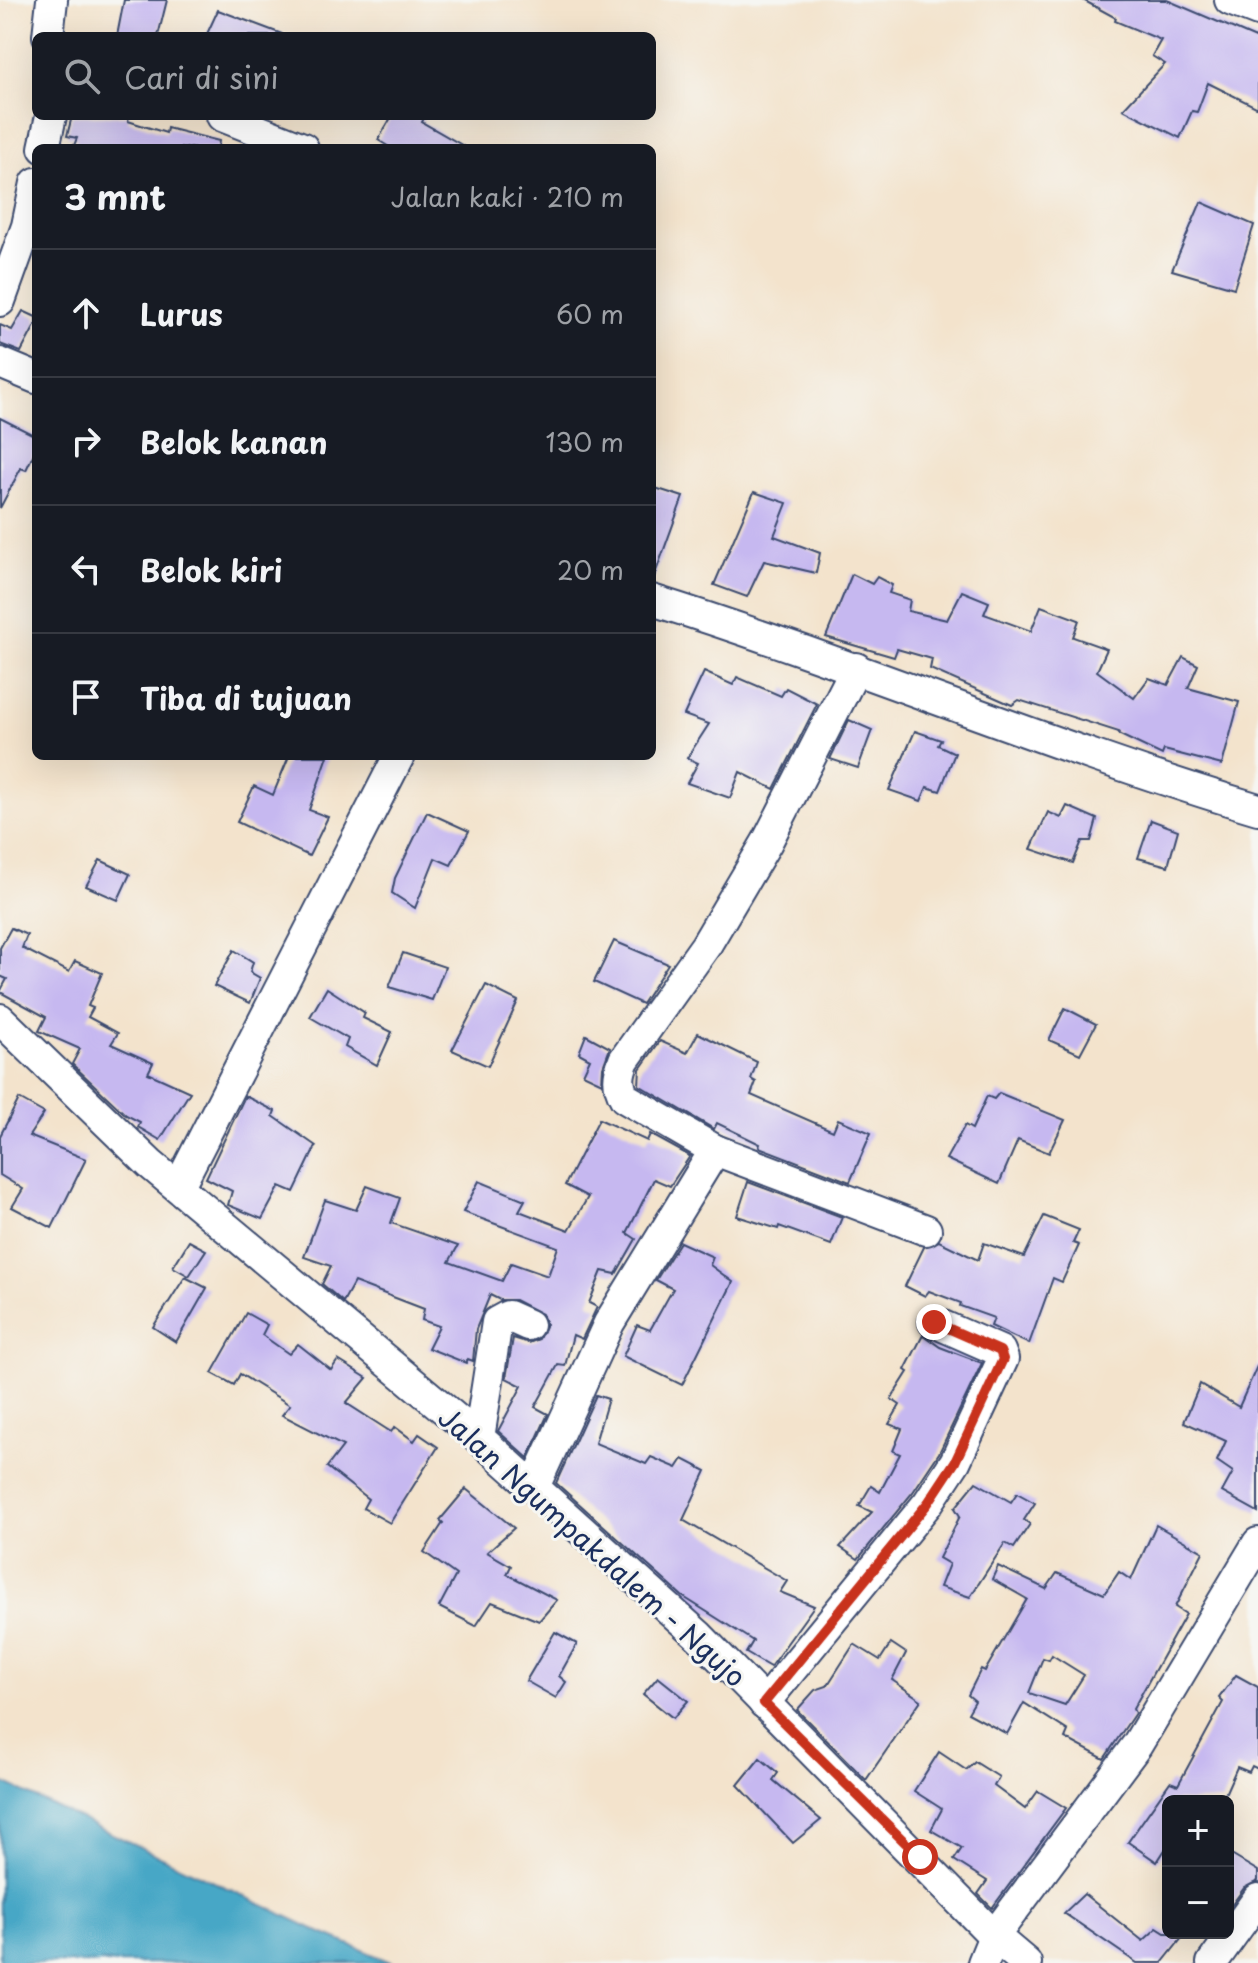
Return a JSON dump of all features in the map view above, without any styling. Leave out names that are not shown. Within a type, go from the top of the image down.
[{"type":"street","points":[[48,32],[52,0]]},
{"type":"street","points":[[1230,0],[1258,11]]},
{"type":"street","points":[[45,144],[50,120]]},
{"type":"street","points":[[232,120],[293,144]]},
{"type":"street","points":[[0,301],[23,239],[32,200]]},
{"type":"street","points":[[0,363],[32,376]]},
{"type":"street","points":[[656,601],[856,668],[1079,752],[1258,809]]},
{"type":"street","points":[[856,668],[767,842],[706,945],[624,1060],[618,1074],[619,1087],[625,1098],[715,1150],[926,1230]]},
{"type":"street","points":[[179,1186],[397,760]]},
{"type":"street","name":"Jalan Ngumpakdalem - Ngujo","points":[[0,1019],[91,1110],[279,1275],[479,1438],[699,1636],[920,1857],[989,1950],[1026,1963]]},
{"type":"street","points":[[534,1487],[609,1323],[715,1150]]},
{"type":"street","points":[[479,1438],[497,1322],[508,1316],[528,1325]]},
{"type":"street","points":[[764,1703],[928,1503],[955,1462],[988,1396],[1003,1359],[1000,1351],[934,1322]]},
{"type":"street","points":[[989,1950],[1137,1745],[1258,1543]]},
{"type":"street","points":[[1212,1963],[1258,1899]]},
{"type":"water","points":[[0,1781],[322,1933],[393,1963],[0,1963]]},
{"type":"building","points":[[124,0],[167,0],[159,32],[118,32]]},
{"type":"building","points":[[1083,0],[1167,0],[1258,39],[1258,108],[1208,83],[1197,112],[1192,111],[1180,138],[1123,109],[1165,64],[1152,56],[1161,40],[1115,21],[1116,18]]},
{"type":"building","points":[[218,10],[277,32],[208,32]]},
{"type":"building","points":[[71,120],[128,120],[166,133],[167,128],[219,141],[219,144],[75,144],[77,138],[67,136]]},
{"type":"building","points":[[390,120],[423,120],[460,144],[384,144],[378,140]]},
{"type":"building","points":[[1201,202],[1254,225],[1234,288],[1172,270]]},
{"type":"building","points":[[23,311],[32,315],[32,331],[21,352],[0,344],[0,325],[12,330]]},
{"type":"building","points":[[0,418],[32,434],[32,457],[26,470],[21,468],[0,508]]},
{"type":"building","points":[[656,488],[683,497],[656,571]]},
{"type":"building","points":[[754,492],[787,503],[774,536],[820,553],[816,573],[764,561],[747,597],[714,585]]},
{"type":"building","points":[[852,574],[872,584],[877,577],[892,585],[889,593],[910,600],[908,611],[947,620],[962,591],[989,602],[984,614],[1031,631],[1041,606],[1079,620],[1073,637],[1107,649],[1097,671],[1134,698],[1149,678],[1168,685],[1183,657],[1198,665],[1188,688],[1239,702],[1222,765],[1164,750],[1162,755],[1119,732],[1019,700],[1012,705],[930,669],[932,659],[897,649],[894,657],[826,637]]},
{"type":"building","points":[[704,672],[733,685],[737,677],[781,696],[786,688],[817,704],[774,789],[740,772],[730,798],[687,783],[698,763],[687,758],[709,724],[684,715]]},
{"type":"building","points":[[849,720],[872,730],[858,768],[830,759]]},
{"type":"building","points":[[915,731],[941,740],[938,745],[955,753],[940,791],[927,787],[921,801],[889,790]]},
{"type":"building","points":[[287,760],[327,760],[309,810],[328,817],[309,856],[237,822],[254,786],[273,795]]},
{"type":"building","points":[[1067,806],[1097,819],[1091,841],[1082,841],[1073,863],[1031,849],[1048,812],[1061,818]]},
{"type":"building","points":[[427,812],[469,831],[451,865],[435,858],[415,908],[392,893],[395,878]]},
{"type":"building","points":[[1151,820],[1178,830],[1168,866],[1138,858]]},
{"type":"building","points":[[100,860],[130,874],[118,900],[86,886]]},
{"type":"building","points":[[11,928],[27,935],[22,948],[69,972],[75,961],[102,973],[88,1006],[93,1008],[88,1017],[118,1033],[111,1044],[153,1063],[148,1073],[190,1092],[160,1140],[138,1127],[140,1122],[126,1115],[72,1064],[80,1049],[39,1031],[46,1017],[0,992],[7,979],[0,976],[0,948]]},
{"type":"building","points":[[614,941],[668,964],[642,1004],[594,982]]},
{"type":"building","points":[[234,950],[253,962],[250,972],[260,978],[250,1003],[214,986]]},
{"type":"building","points":[[403,953],[445,967],[432,1000],[389,987]]},
{"type":"building","points":[[486,985],[518,1001],[488,1066],[452,1050]]},
{"type":"building","points":[[327,988],[365,1013],[363,1018],[392,1032],[377,1065],[345,1047],[348,1039],[310,1017]]},
{"type":"building","points":[[1065,1008],[1096,1024],[1080,1054],[1049,1040]]},
{"type":"building","points":[[698,1033],[757,1062],[751,1079],[756,1082],[751,1095],[833,1131],[838,1119],[871,1133],[850,1182],[759,1147],[760,1144],[717,1123],[714,1129],[639,1085],[640,1069],[660,1041],[687,1053]]},
{"type":"building","points":[[586,1035],[610,1048],[603,1067],[602,1083],[583,1074],[590,1059],[579,1053]]},
{"type":"building","points":[[999,1093],[1065,1120],[1049,1153],[1018,1140],[999,1184],[946,1159],[965,1125],[972,1129],[987,1096],[994,1099]]},
{"type":"building","points":[[245,1096],[275,1111],[273,1116],[316,1146],[294,1192],[280,1186],[262,1219],[228,1205],[232,1191],[206,1178]]},
{"type":"building","points":[[19,1099],[44,1113],[29,1136],[86,1159],[52,1228],[12,1207],[23,1189],[0,1175],[0,1136]]},
{"type":"building","points":[[599,1119],[647,1141],[650,1134],[690,1156],[670,1186],[654,1179],[627,1233],[636,1239],[616,1274],[602,1271],[589,1303],[597,1307],[582,1339],[573,1335],[565,1366],[558,1365],[535,1407],[548,1414],[528,1458],[498,1431],[522,1386],[506,1378],[513,1338],[529,1343],[539,1339],[546,1324],[542,1314],[515,1300],[500,1300],[490,1295],[476,1329],[473,1361],[468,1359],[466,1363],[428,1348],[439,1326],[422,1320],[424,1309],[354,1282],[343,1302],[322,1284],[331,1266],[304,1257],[325,1200],[356,1210],[367,1186],[400,1198],[391,1223],[458,1246],[449,1262],[502,1281],[511,1263],[548,1276],[558,1247],[463,1212],[479,1181],[525,1200],[519,1211],[569,1230],[588,1197],[565,1185]]},
{"type":"building","points":[[748,1182],[842,1217],[831,1245],[779,1226],[778,1229],[737,1216]]},
{"type":"building","points":[[1044,1216],[1079,1230],[1073,1243],[1079,1245],[1062,1282],[1053,1278],[1029,1344],[991,1326],[994,1318],[929,1291],[925,1296],[905,1286],[924,1247],[939,1241],[978,1260],[984,1243],[1024,1257]]},
{"type":"building","points":[[189,1241],[206,1250],[189,1276],[173,1267]]},
{"type":"building","points":[[680,1242],[713,1257],[710,1265],[733,1282],[682,1385],[623,1356],[637,1325],[650,1330],[673,1289],[656,1280]]},
{"type":"building","points":[[185,1277],[207,1288],[176,1342],[153,1327]]},
{"type":"building","points":[[246,1313],[267,1325],[262,1335],[289,1354],[298,1344],[331,1370],[338,1360],[367,1378],[346,1403],[391,1432],[395,1427],[414,1441],[419,1434],[438,1447],[390,1523],[363,1508],[368,1499],[327,1467],[343,1446],[282,1415],[290,1405],[240,1374],[234,1385],[212,1373]]},
{"type":"building","points":[[923,1335],[940,1347],[982,1363],[939,1453],[913,1492],[858,1559],[840,1547],[872,1512],[859,1506],[871,1486],[880,1492],[900,1454],[893,1451],[902,1429],[889,1424],[900,1405],[891,1399],[908,1372],[905,1370]]},
{"type":"building","points":[[1258,1364],[1258,1512],[1222,1492],[1233,1472],[1217,1461],[1226,1441],[1184,1422],[1200,1384],[1239,1407]]},
{"type":"building","points":[[596,1395],[608,1399],[595,1443],[646,1464],[651,1457],[677,1468],[683,1459],[706,1471],[683,1520],[787,1581],[780,1592],[814,1606],[770,1667],[746,1653],[753,1641],[682,1596],[556,1483]]},
{"type":"building","points":[[976,1482],[1011,1502],[1017,1493],[1035,1503],[1024,1520],[1030,1524],[1014,1548],[1005,1543],[970,1597],[940,1587],[949,1564],[939,1558],[960,1516],[955,1508]]},
{"type":"building","points":[[466,1489],[514,1528],[487,1552],[511,1566],[507,1574],[557,1600],[539,1621],[492,1602],[476,1626],[439,1607],[456,1575],[424,1552],[443,1523],[440,1520]]},
{"type":"building","points":[[1156,1525],[1203,1552],[1175,1607],[1186,1614],[1133,1709],[1135,1713],[1104,1759],[1065,1738],[1068,1731],[1024,1703],[1007,1734],[968,1713],[975,1701],[968,1695],[981,1669],[985,1671],[1027,1599],[992,1579],[998,1566],[1046,1589],[1057,1573],[1104,1594],[1119,1572],[1131,1580]],"holes":[[[1052,1655],[1084,1675],[1065,1705],[1029,1693],[1043,1658],[1049,1660]]]},
{"type":"building","points":[[555,1632],[577,1644],[559,1676],[566,1682],[556,1698],[526,1681]]},
{"type":"building","points":[[891,1643],[906,1653],[892,1680],[921,1700],[866,1780],[797,1710],[815,1690],[827,1686],[854,1644],[880,1660]]},
{"type":"building","points":[[1236,1675],[1258,1687],[1258,1769],[1252,1766],[1249,1772],[1237,1767],[1225,1795],[1162,1795],[1162,1854],[1157,1862],[1128,1842],[1170,1782],[1178,1785],[1223,1702],[1219,1698]]},
{"type":"building","points":[[658,1677],[688,1701],[673,1718],[643,1694]]},
{"type":"building","points":[[939,1752],[966,1770],[975,1762],[999,1777],[994,1786],[1025,1809],[1038,1791],[1066,1808],[992,1908],[978,1894],[987,1881],[954,1860],[962,1848],[931,1830],[942,1809],[914,1791]]},
{"type":"building","points":[[760,1758],[778,1773],[773,1780],[821,1820],[793,1843],[738,1785]]},
{"type":"building","points":[[1234,1857],[1258,1871],[1258,1881],[1244,1888],[1234,1902]]},
{"type":"building","points":[[1084,1894],[1143,1941],[1157,1928],[1162,1931],[1162,1939],[1181,1939],[1162,1963],[1137,1963],[1064,1913]]},
{"type":"route","points":[[920,1857],[764,1703],[928,1503],[955,1462],[988,1396],[1003,1359],[1000,1351],[934,1322]]}]
